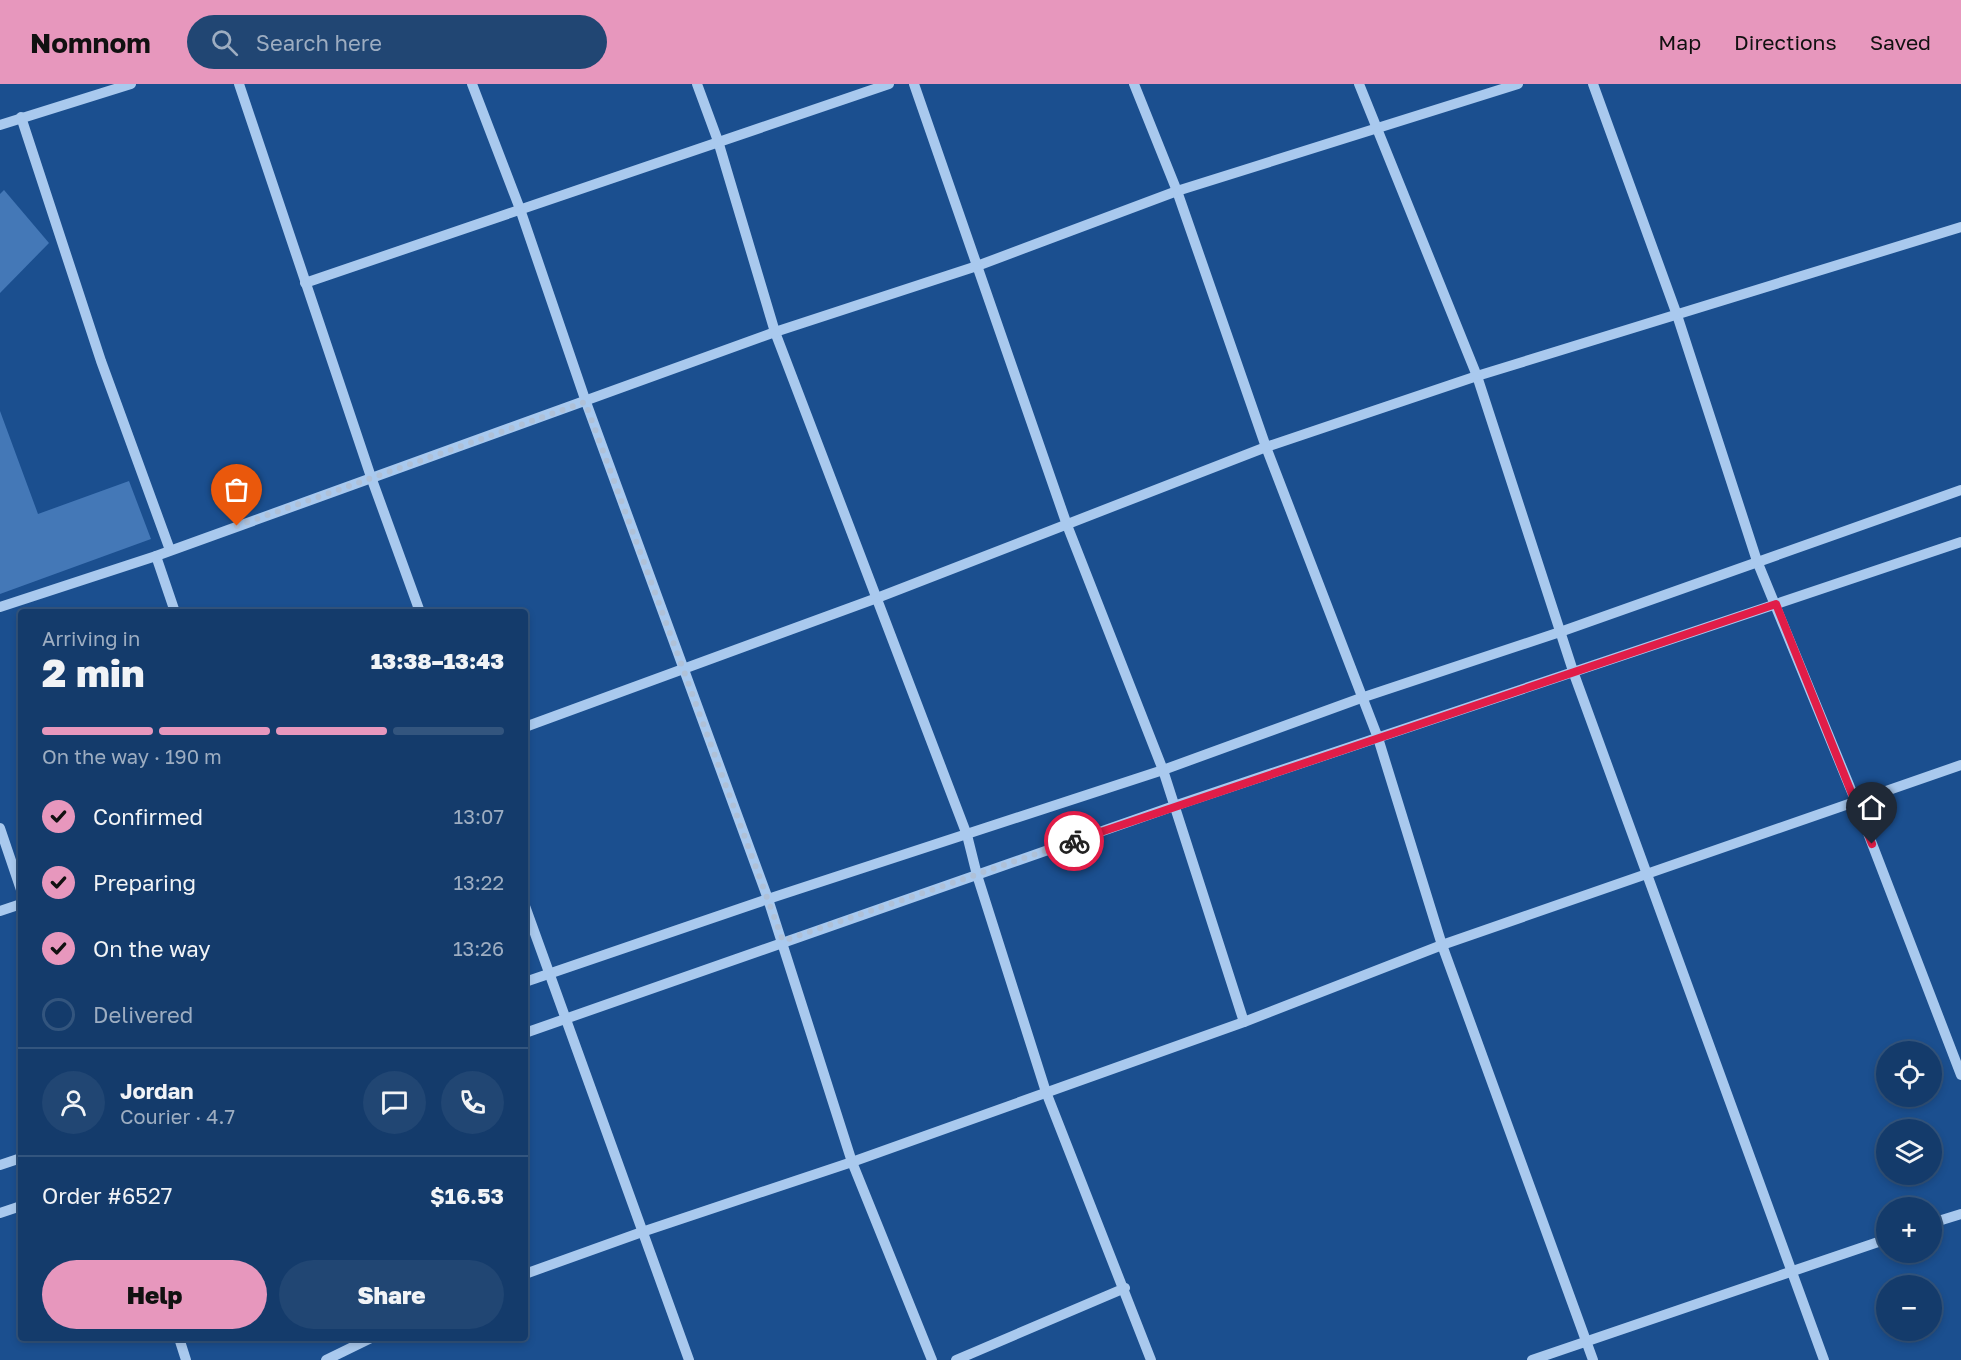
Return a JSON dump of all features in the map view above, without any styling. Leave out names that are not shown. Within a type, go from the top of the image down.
[{"type":"street","points":[[0,125],[131,84]]},
{"type":"street","points":[[239,84],[370,477],[419,609]]},
{"type":"street","points":[[472,84],[520,209],[585,402],[783,941],[852,1162],[932,1360]]},
{"type":"street","points":[[697,84],[718,141],[775,332],[967,835],[977,875],[1046,1092],[1125,1288],[1150,1360]]},
{"type":"street","points":[[305,283],[889,84]]},
{"type":"street","points":[[914,84],[1067,525],[1163,770],[1244,1022]]},
{"type":"street","points":[[1134,84],[1177,191],[1266,447],[1378,738],[1442,945],[1593,1360]]},
{"type":"street","points":[[1359,84],[1477,376],[1574,674],[1824,1360]]},
{"type":"street","points":[[0,607],[156,556],[775,332],[977,266],[1177,191],[1518,84]]},
{"type":"street","points":[[1593,84],[1677,315],[1757,561],[1856,802],[1961,1076]]},
{"type":"street","points":[[21,117],[101,361],[170,550]]},
{"type":"street","points":[[528,725],[685,670],[877,598],[1266,447],[1477,376],[1961,226]]},
{"type":"street","points":[[528,981],[768,899],[1163,770],[1361,698],[1560,632],[1961,490]]},
{"type":"street","points":[[528,1032],[1174,806],[1574,674],[1961,542]]},
{"type":"street","points":[[156,556],[175,609]]},
{"type":"street","points":[[528,1273],[852,1162],[1244,1022],[1442,945],[1961,765]]},
{"type":"street","points":[[0,828],[18,881]]},
{"type":"street","points":[[0,911],[18,905]]},
{"type":"street","points":[[528,914],[689,1360]]},
{"type":"street","points":[[0,1166],[18,1159]]},
{"type":"street","points":[[0,1213],[18,1207]]},
{"type":"street","points":[[1942,1220],[1961,1214]]},
{"type":"street","points":[[1532,1360],[1876,1243]]},
{"type":"street","points":[[956,1360],[1125,1288]]},
{"type":"street","points":[[180,1341],[186,1360]]},
{"type":"street","points":[[326,1360],[365,1341]]},
{"type":"building","points":[[4,190],[49,243],[0,293],[0,194]]},
{"type":"building","points":[[0,411],[38,514],[129,481],[151,539],[0,594]]},
{"type":"way so far","points":[[237,526],[585,402],[783,941],[1074,841]]},
{"type":"route","points":[[1074,841],[1776,604],[1872,844]]}]
